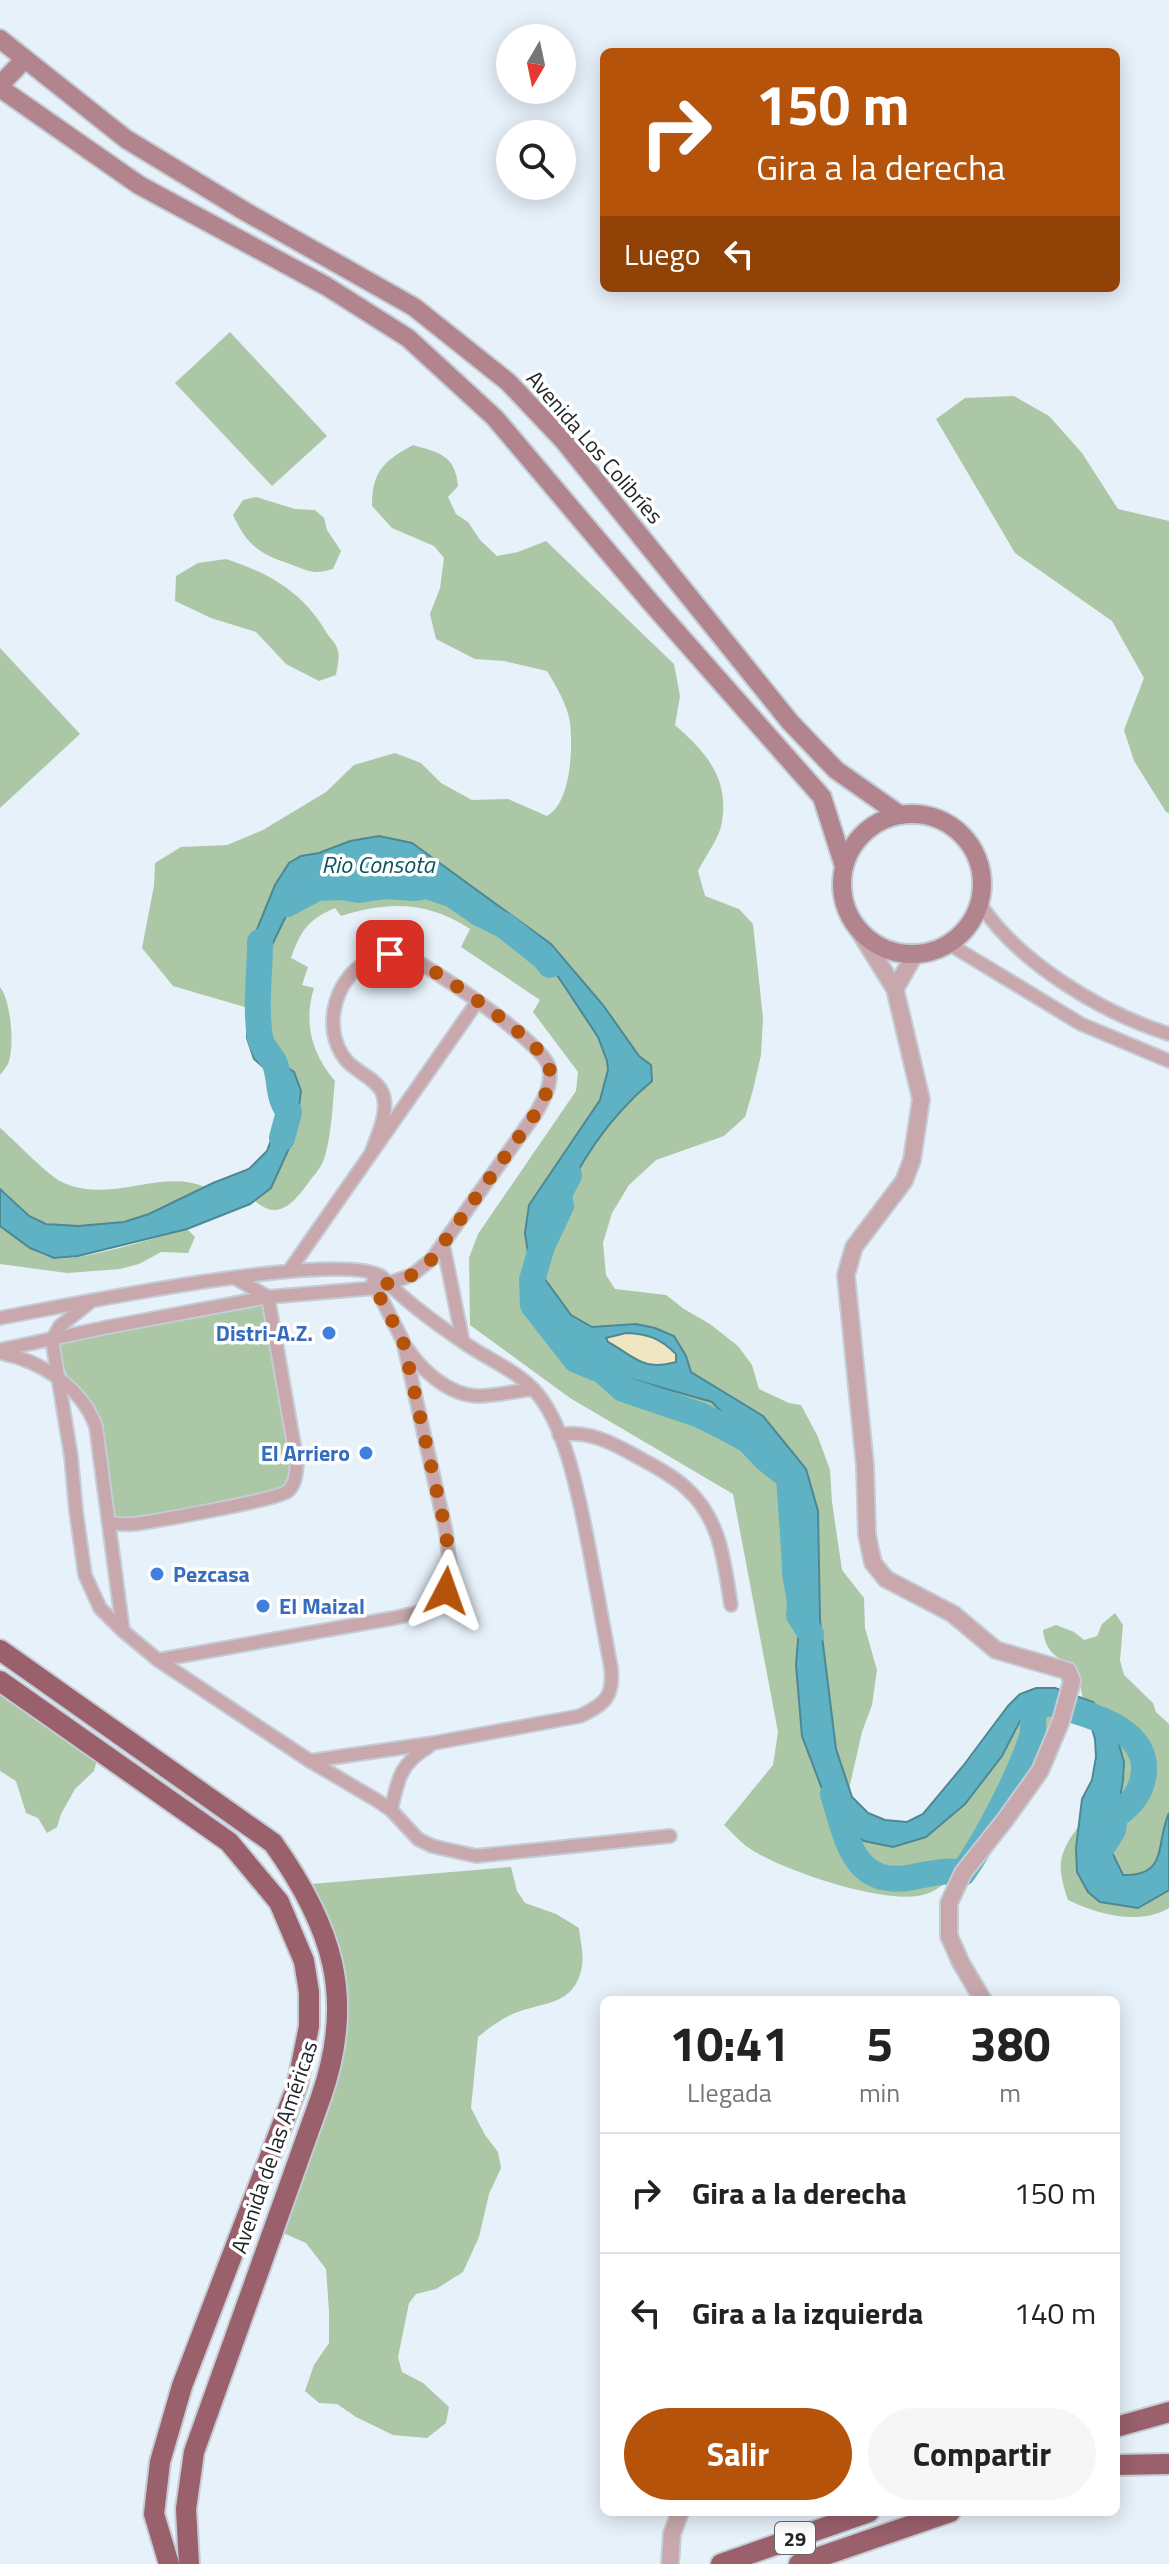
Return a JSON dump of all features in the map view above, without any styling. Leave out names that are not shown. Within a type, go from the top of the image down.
[{"type":"highway","name":"Avenida de las Américas","points":[[0,1650],[273,1843],[323,1927],[333,1963],[338,2023],[329,2075],[199,2437],[187,2489],[189,2564]]},
{"type":"highway","name":"Avenida de las Américas","points":[[0,1681],[229,1842],[279,1902],[304,1961],[309,2017],[297,2086],[182,2386],[160,2462],[154,2514],[169,2564]]},
{"type":"highway","points":[[1120,2426],[1169,2412]]},
{"type":"highway","points":[[1120,2465],[1169,2464]]},
{"type":"highway","points":[[186,2509],[202,2564]]},
{"type":"highway","points":[[154,2514],[156,2564]]},
{"type":"highway","name":"29","points":[[721,2564],[858,2516]]},
{"type":"highway","name":"29","points":[[799,2564],[938,2516]]},
{"type":"main road","name":"Avenida Los Colibríes","points":[[0,39],[126,139],[414,307],[508,382],[564,441],[790,722],[836,770],[900,815]]},
{"type":"main road","points":[[24,60],[0,87],[139,185],[326,286],[408,338],[495,418],[652,604],[822,797],[844,866]]},
{"type":"main road","points":[[921,814],[957,830],[971,846],[980,864],[983,884],[980,904],[973,920],[962,933],[938,949],[915,954],[892,951],[871,940],[854,923],[845,905],[842,886],[844,866],[852,848],[865,832],[881,821],[900,815],[921,814]]},
{"type":"street","points":[[980,904],[994,925],[1053,976],[1102,1006],[1169,1034]]},
{"type":"street","points":[[854,923],[895,989],[921,1099],[912,1160],[904,1181],[854,1247],[846,1275],[865,1466],[867,1535],[873,1563],[886,1579],[953,1614],[996,1650],[1068,1671],[1072,1681],[1061,1721],[1040,1771],[963,1873],[949,1903],[949,1936],[981,1996]]},
{"type":"street","points":[[949,944],[1081,1024],[1169,1061]]},
{"type":"street","points":[[0,1352],[268,1297],[375,1288],[412,1275],[423,1267],[443,1244],[536,1113],[549,1086],[549,1064],[543,1054],[515,1029],[427,967],[404,956],[390,954],[360,965],[341,987],[336,1003],[335,1033],[339,1049],[347,1062],[381,1090],[384,1114],[372,1151]]},
{"type":"street","points":[[895,989],[915,954]]},
{"type":"street","points":[[289,1271],[477,1002]]},
{"type":"street","points":[[443,1244],[463,1342]]},
{"type":"street","points":[[0,1318],[289,1271],[370,1271],[463,1342],[533,1389],[559,1435],[578,1496],[606,1638],[613,1686],[608,1696],[597,1708],[580,1716],[434,1743],[310,1761]]},
{"type":"street","points":[[370,1271],[375,1288],[403,1341],[413,1357],[432,1376],[468,1395],[533,1389]]},
{"type":"street","points":[[235,1278],[268,1297]]},
{"type":"street","points":[[109,1523],[131,1524],[249,1502],[278,1496],[291,1488],[297,1462],[268,1297]]},
{"type":"street","points":[[91,1301],[60,1326],[52,1340],[71,1456],[85,1575],[100,1608],[123,1631],[158,1660],[310,1761],[343,1778],[391,1810],[418,1839],[432,1846],[476,1856],[670,1836]]},
{"type":"street","points":[[52,1340],[73,1390]]},
{"type":"street","points":[[158,1660],[394,1618],[433,1609],[441,1601],[451,1578],[446,1532],[403,1341]]},
{"type":"street","points":[[0,1352],[38,1366],[58,1379],[73,1390],[90,1411],[96,1427],[123,1631]]},
{"type":"street","points":[[559,1435],[582,1434],[606,1440],[662,1470],[685,1487],[705,1509],[717,1533],[731,1605]]},
{"type":"street","points":[[391,1810],[401,1771],[411,1757],[434,1743]]},
{"type":"street","points":[[670,2564],[672,2534],[679,2516]]},
{"type":"green space","points":[[230,332],[327,436],[272,486],[175,383]]},
{"type":"green space","points":[[1014,396],[1049,416],[1082,453],[1118,509],[1169,521],[1169,813],[1134,761],[1124,730],[1144,678],[1112,621],[1015,553],[936,419],[965,398]]},
{"type":"green space","points":[[413,445],[438,453],[450,462],[458,486],[448,497],[456,514],[468,522],[480,540],[497,556],[546,541],[674,664],[680,696],[675,725],[706,757],[719,781],[723,795],[721,827],[698,871],[705,896],[739,909],[753,924],[763,1018],[761,1055],[753,1090],[745,1117],[724,1136],[656,1160],[629,1185],[612,1213],[603,1243],[606,1275],[615,1289],[666,1295],[710,1324],[738,1346],[752,1365],[759,1389],[789,1403],[801,1405],[818,1437],[830,1470],[842,1570],[864,1598],[865,1628],[877,1670],[872,1705],[862,1732],[849,1789],[836,1750],[820,1620],[818,1511],[763,1416],[691,1372],[686,1356],[636,1324],[592,1327],[571,1315],[542,1275],[556,1219],[583,1162],[622,1110],[652,1081],[650,1065],[639,1056],[603,1005],[551,944],[412,843],[350,841],[319,853],[301,856],[275,885],[251,944],[248,1008],[173,986],[142,948],[154,886],[155,863],[181,847],[227,845],[263,830],[326,792],[354,765],[395,753],[421,763],[441,783],[472,800],[508,799],[547,816],[561,800],[569,774],[570,723],[564,703],[547,671],[504,661],[475,659],[436,639],[430,614],[440,588],[444,558],[434,546],[392,528],[372,506],[374,484],[382,468],[394,456]]},
{"type":"green space","points":[[256,497],[295,509],[315,510],[324,518],[327,530],[341,551],[333,569],[320,572],[306,570],[255,547],[243,534],[233,515],[243,500]]},
{"type":"green space","points":[[226,559],[271,578],[308,607],[339,653],[336,675],[319,681],[286,664],[256,632],[211,618],[175,601],[176,576],[198,563]]},
{"type":"green space","points":[[0,648],[80,734],[0,808]]},
{"type":"green space","points":[[427,886],[460,899],[523,939],[550,965],[598,1037],[608,1070],[600,1100],[529,1205],[525,1233],[532,1280],[546,1321],[559,1339],[603,1371],[712,1402],[784,1481],[803,1578],[796,1665],[802,1736],[831,1810],[926,1837],[965,1804],[1002,1756],[1019,1721],[1047,1702],[1059,1703],[1040,1771],[963,1873],[931,1892],[909,1897],[834,1884],[761,1855],[743,1844],[724,1825],[773,1765],[778,1732],[733,1494],[570,1398],[470,1325],[469,1258],[478,1234],[576,1091],[578,1072],[533,1012],[540,1000],[461,947],[470,929],[438,913],[407,906],[375,908],[341,916],[335,908],[306,927],[291,958],[308,967],[302,985],[314,988],[309,1014],[312,1038],[320,1060],[335,1081],[328,1142],[320,1167],[292,1202],[271,1210],[255,1201],[271,1188],[294,1072],[267,1055],[260,1038],[257,976],[287,914],[317,888],[342,887],[391,893]]},
{"type":"green space","points":[[0,987],[7,1002],[11,1036],[10,1057],[0,1075]]},
{"type":"green space","points":[[0,1128],[42,1167],[66,1184],[102,1190],[171,1181],[205,1187],[156,1211],[123,1222],[74,1226],[45,1222],[24,1212],[0,1189]]},
{"type":"green space","points":[[0,1226],[32,1249],[53,1258],[99,1253],[187,1229],[195,1237],[188,1253],[161,1252],[139,1264],[120,1269],[67,1273],[0,1264]]},
{"type":"green space","points":[[268,1297],[297,1462],[285,1493],[109,1523],[96,1427],[73,1389],[52,1340]]},
{"type":"green space","points":[[1115,1613],[1123,1625],[1120,1660],[1124,1675],[1153,1703],[1156,1712],[1169,1724],[1169,1813],[1158,1856],[1148,1870],[1123,1875],[1113,1845],[1123,1789],[1120,1748],[1098,1710],[1083,1699],[1077,1671],[1050,1650],[1043,1630],[1056,1625],[1084,1640],[1097,1636],[1102,1624]]},
{"type":"green space","points":[[0,1681],[99,1752],[94,1771],[75,1789],[57,1827],[47,1833],[38,1818],[26,1813],[16,1781],[0,1771]]},
{"type":"green space","points":[[1078,1827],[1077,1872],[1138,1908],[1169,1890],[1169,1908],[1145,1916],[1118,1916],[1068,1900],[1061,1862],[1066,1846]]},
{"type":"green space","points":[[511,1867],[517,1891],[525,1903],[556,1914],[579,1928],[582,1966],[573,1989],[566,1995],[510,2015],[478,2037],[471,2108],[498,2152],[501,2168],[489,2194],[479,2237],[463,2272],[436,2289],[416,2294],[409,2303],[398,2357],[402,2372],[423,2383],[449,2407],[446,2423],[427,2438],[393,2435],[337,2404],[319,2403],[305,2391],[314,2365],[329,2343],[326,2269],[306,2243],[272,2228],[338,2005],[300,1885]]},
{"type":"sand","points":[[626,1333],[647,1336],[665,1344],[676,1354],[676,1362],[647,1364],[608,1342],[606,1337]]},
{"type":"water","name":"Rio Consota","points":[[379,836],[412,843],[551,944],[603,1005],[639,1056],[651,1065],[652,1081],[608,1127],[573,1180],[554,1226],[542,1275],[571,1315],[592,1327],[636,1324],[674,1336],[691,1372],[763,1416],[806,1469],[818,1511],[820,1620],[836,1749],[852,1797],[868,1813],[885,1820],[907,1822],[923,1814],[1020,1694],[1036,1688],[1055,1688],[1093,1702],[1110,1723],[1118,1741],[1124,1762],[1123,1781],[1111,1850],[1123,1875],[1138,1874],[1154,1864],[1169,1813],[1169,1890],[1138,1908],[1100,1902],[1088,1892],[1077,1872],[1076,1848],[1082,1799],[1092,1780],[1095,1739],[1089,1719],[1059,1703],[1047,1702],[1020,1721],[1002,1756],[965,1804],[926,1837],[893,1847],[864,1841],[844,1828],[830,1810],[802,1736],[796,1665],[803,1578],[784,1481],[712,1402],[603,1371],[559,1339],[546,1321],[532,1280],[525,1233],[529,1205],[600,1100],[608,1070],[607,1061],[598,1037],[550,965],[523,939],[460,899],[427,886],[391,893],[342,887],[318,888],[287,914],[257,976],[260,1038],[267,1055],[294,1072],[301,1091],[295,1135],[271,1188],[250,1204],[187,1229],[78,1256],[54,1258],[30,1248],[0,1226],[0,1189],[29,1216],[46,1224],[78,1226],[124,1222],[249,1169],[267,1151],[284,1105],[270,1073],[254,1059],[247,1038],[251,944],[275,885],[289,863],[301,856],[319,853],[350,841]],"holes":[[[626,1333],[647,1336],[665,1344],[676,1354],[676,1362],[647,1364],[633,1358],[606,1338]]]},
{"type":"waterway","points":[[287,904],[317,888],[359,890],[386,886],[427,886],[453,895],[505,926],[550,965]]},
{"type":"waterway","points":[[260,942],[259,1025],[261,1041],[275,1064],[289,1112],[282,1138]]},
{"type":"waterway","points":[[569,1175],[559,1195],[561,1206],[542,1246],[532,1280],[533,1305],[576,1360],[603,1371],[623,1389],[700,1415],[748,1440],[789,1477],[799,1615],[811,1634]]},
{"type":"waterway","points":[[833,1794],[849,1843],[865,1868],[893,1879],[944,1872],[963,1873],[992,1825],[1019,1770],[1032,1737],[1033,1711],[1047,1702],[1093,1717],[1124,1732],[1135,1742],[1142,1756],[1144,1772],[1138,1792],[1115,1816],[1113,1830],[1097,1855]]},
{"type":"place","name":"Distri-A.Z.","points":[[329,1333]]},
{"type":"place","name":"El Arriero","points":[[366,1453]]},
{"type":"place","name":"Pezcasa","points":[[157,1574]]},
{"type":"place","name":"El Maizal","points":[[263,1606]]},
{"type":"route","points":[[390,954],[404,956],[427,967],[515,1029],[543,1054],[550,1074],[549,1086],[536,1113],[432,1259],[412,1275],[375,1288],[403,1341],[446,1532],[451,1578],[446,1591]]}]
